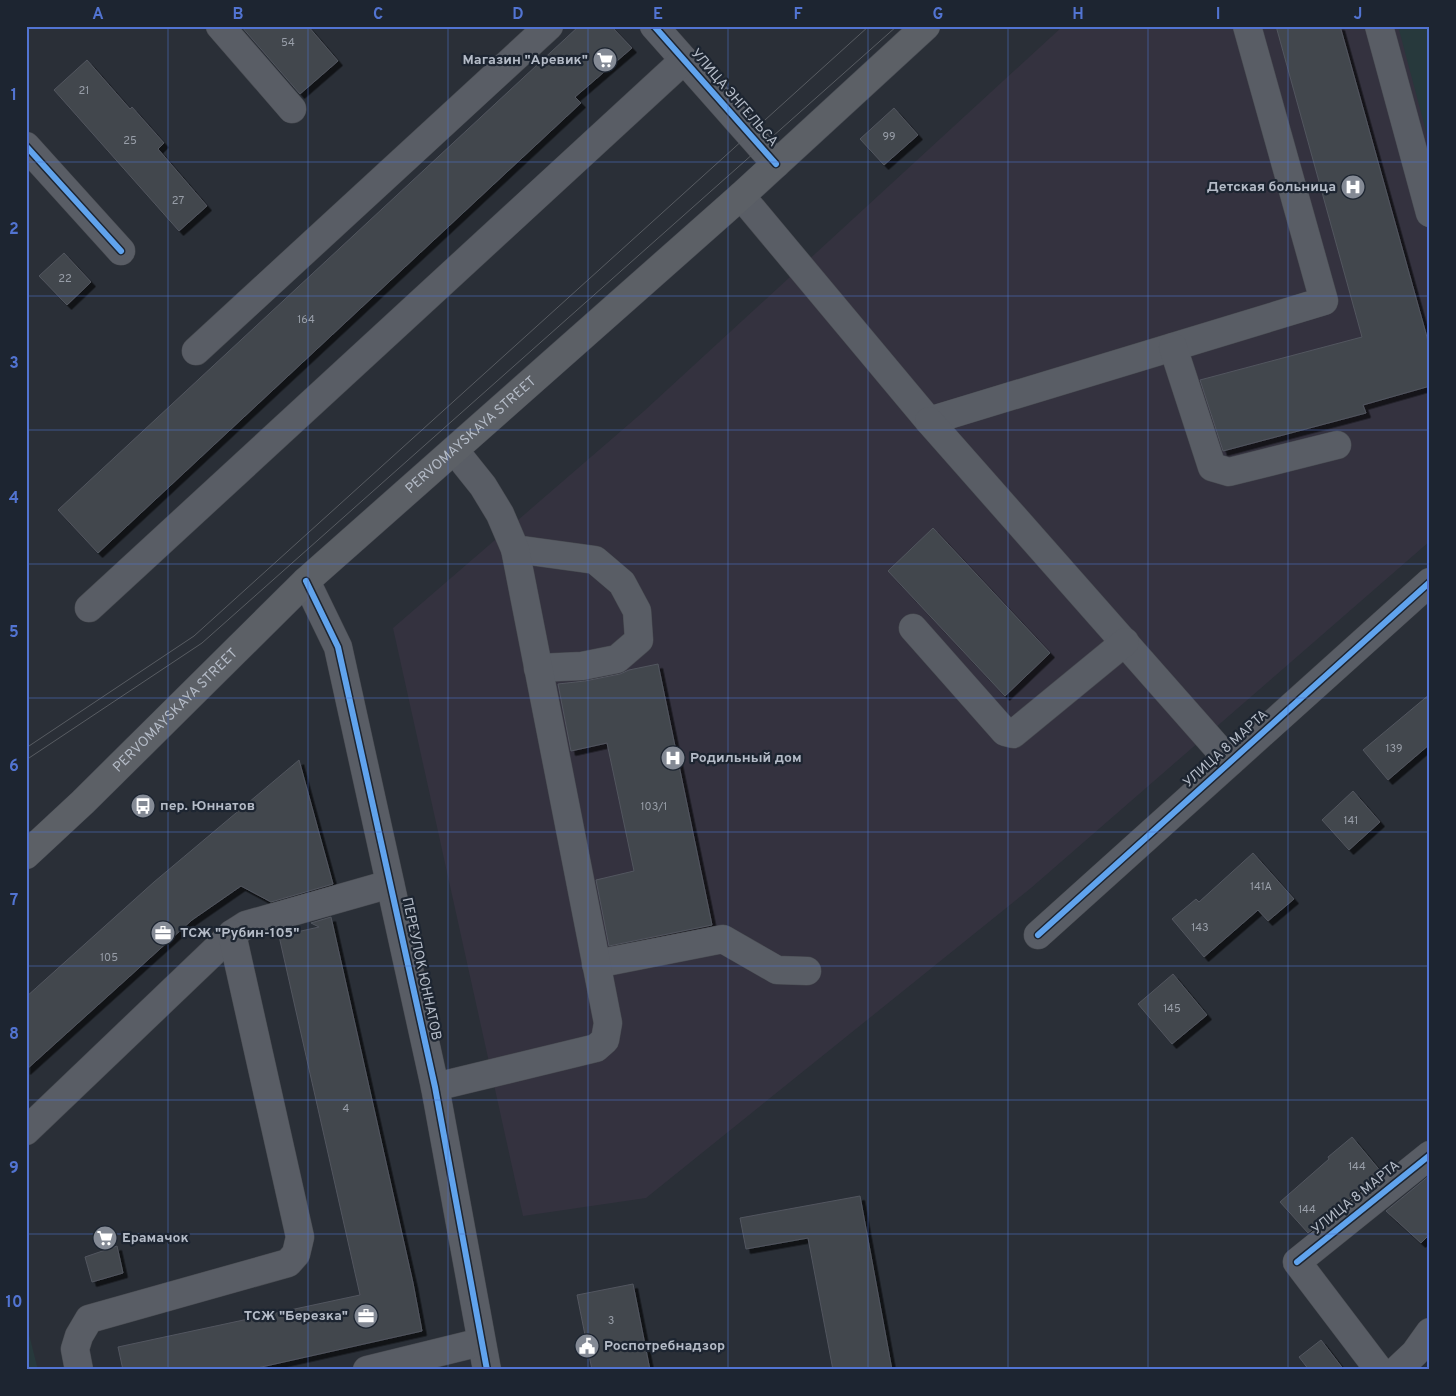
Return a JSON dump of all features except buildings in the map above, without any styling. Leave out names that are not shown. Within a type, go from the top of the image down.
[{"type":"main road","name":"PERVOMAYSKAYA STREET","points":[[26,855],[83,802],[306,581],[741,196],[926,26]]},
{"type":"street","points":[[220,26],[292,109]]},
{"type":"street","points":[[196,351],[549,26]]},
{"type":"street","name":"УЛИЦА ЭНГЕЛЬСА","points":[[654,26],[776,164]]},
{"type":"street","points":[[929,421],[1324,301],[1247,26]]},
{"type":"street","points":[[1379,26],[1430,213]]},
{"type":"street","points":[[89,608],[684,60]]},
{"type":"street","points":[[26,146],[121,251]]},
{"type":"street","points":[[741,196],[929,421],[1230,762]]},
{"type":"street","points":[[1173,347],[1212,467],[1229,472],[1337,445]]},
{"type":"street","points":[[434,1087],[596,1048],[606,1040],[608,1023],[515,550],[500,514],[483,486],[455,451]]},
{"type":"street","points":[[515,550],[595,560],[622,583],[637,611],[639,640],[617,659],[582,666],[538,668]]},
{"type":"street","name":"ПЕРЕУЛОК ЮННАТОВ","points":[[306,581],[338,646],[434,1087],[487,1370]]},
{"type":"street","name":"УЛИЦА 8 МАРТА","points":[[1038,935],[1430,582]]},
{"type":"street","points":[[913,628],[1005,732],[1013,734],[1124,642]]},
{"type":"street","points":[[26,1131],[232,934],[246,925],[390,884]]},
{"type":"street","points":[[79,1370],[75,1349],[79,1336],[90,1319],[288,1262],[296,1254],[300,1237],[232,934]]},
{"type":"street","points":[[596,964],[723,940],[777,970],[807,971]]},
{"type":"street","name":"УЛИЦА 8 МАРТА","points":[[1379,1370],[1297,1262],[1430,1155]]},
{"type":"street","points":[[1396,1370],[1415,1353],[1430,1332]]},
{"type":"street","points":[[367,1370],[481,1342]]},
{"type":"shaded area","points":[[1063,26],[1430,26],[1430,541],[1031,888],[646,1198],[523,1216],[393,628],[643,412]]},
{"type":"shaded area","points":[[1398,26],[1428,26],[1430,34],[1430,146]]},
{"type":"shaded area","points":[[26,1322],[38,1370],[26,1370]]},
{"type":"tram line","points":[[26,748],[194,636],[869,26]]},
{"type":"tram line","points":[[26,760],[202,643],[897,26]]},
{"type":"cycle path","points":[[654,26],[776,164]]},
{"type":"cycle path","points":[[26,146],[121,251]]},
{"type":"cycle path","points":[[306,581],[338,647],[435,1087],[487,1370]]},
{"type":"cycle path","points":[[1038,935],[1430,582]]},
{"type":"cycle path","points":[[1297,1262],[1430,1155]]},
{"type":"place","name":"Магазин \"Аревик\"","points":[[605,60]]},
{"type":"place","name":"Детская больница","points":[[1353,187]]},
{"type":"place","name":"Родильный дом","points":[[673,758]]},
{"type":"place","name":"пер. Юннатов","points":[[143,806]]},
{"type":"place","name":"ТСЖ \"Рубин-105\"","points":[[163,933]]},
{"type":"place","name":"Ерамачок","points":[[105,1238]]},
{"type":"place","name":"ТСЖ \"Березка\"","points":[[366,1316]]},
{"type":"place","name":"Роспотребнадзор","points":[[587,1346]]}]
